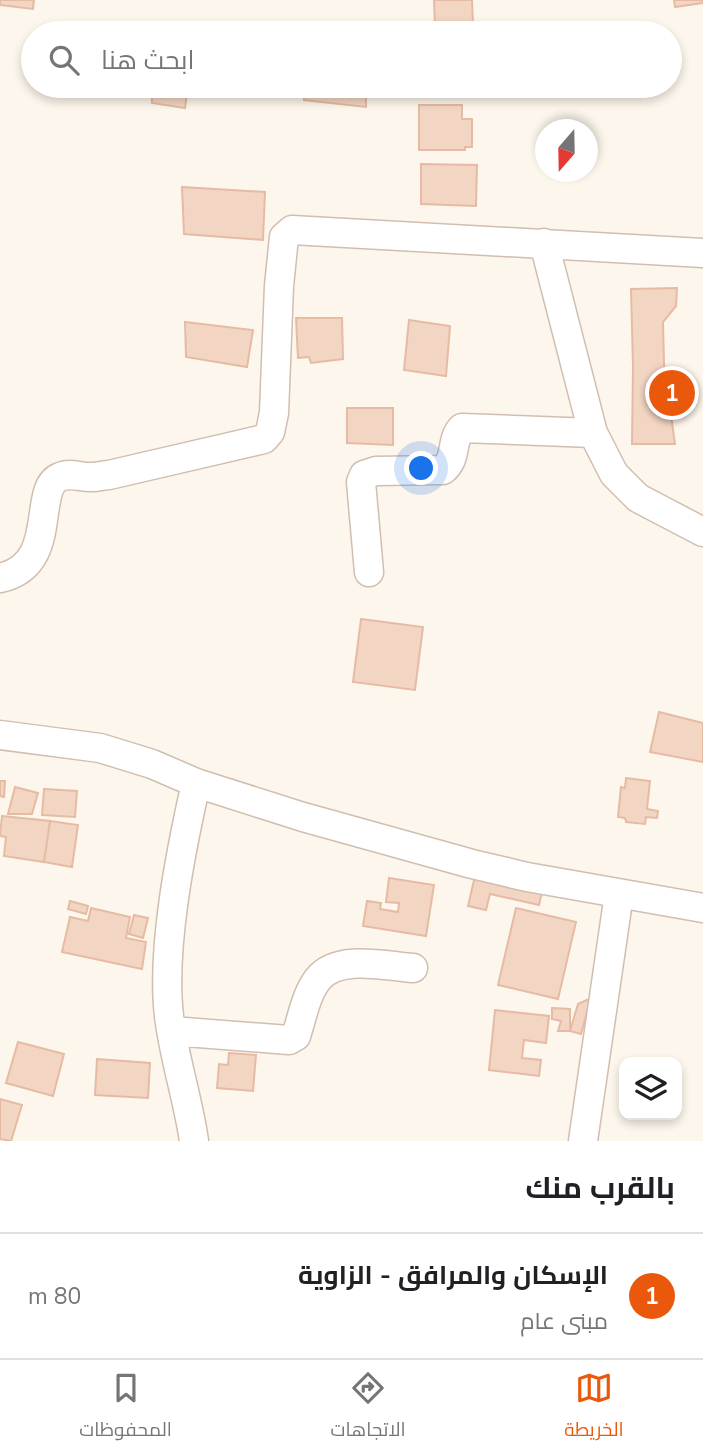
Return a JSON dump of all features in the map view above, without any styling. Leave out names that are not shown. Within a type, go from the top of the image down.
[{"type":"street","points":[[0,578],[11,575],[28,562],[37,548],[47,493],[52,481],[61,476],[72,474],[93,477],[109,474],[264,439],[270,432],[274,413],[279,286],[284,237],[292,230],[703,253]]},
{"type":"street","points":[[544,243],[593,433],[614,474],[638,498],[703,532]]},
{"type":"street","points":[[369,572],[360,482],[364,475],[376,471],[443,470],[453,459],[456,436],[462,428],[593,433]]},
{"type":"street","points":[[0,735],[100,748],[152,764],[196,783],[381,840],[471,864],[527,877],[703,908]]},
{"type":"street","points":[[194,1141],[169,1012],[171,931],[196,783]]},
{"type":"street","points":[[583,1141],[619,894]]},
{"type":"street","points":[[172,1031],[289,1040],[296,1036],[316,983],[327,972],[338,966],[352,964],[413,968]]},
{"type":"building","points":[[0,0],[34,0],[33,9],[0,5]]},
{"type":"building","points":[[434,0],[472,0],[473,21],[435,21]]},
{"type":"building","points":[[674,0],[703,0],[703,3],[675,7]]},
{"type":"building","points":[[152,98],[186,98],[185,108],[152,103]]},
{"type":"building","points":[[366,98],[366,107],[304,100]]},
{"type":"building","points":[[419,105],[462,105],[462,119],[472,119],[472,147],[465,147],[465,150],[419,150]]},
{"type":"building","points":[[421,164],[477,165],[476,206],[421,204]]},
{"type":"building","points":[[182,187],[265,192],[263,240],[184,234]]},
{"type":"building","points":[[677,288],[676,306],[663,322],[664,365],[675,444],[632,444],[631,289]]},
{"type":"building","points":[[296,318],[342,318],[343,359],[311,363],[309,357],[298,358]]},
{"type":"building","points":[[409,320],[450,326],[446,376],[404,370]]},
{"type":"building","points":[[185,322],[253,330],[247,367],[186,357]]},
{"type":"building","points":[[347,408],[393,408],[393,445],[347,443]]},
{"type":"building","points":[[361,619],[423,627],[415,690],[353,682]]},
{"type":"building","points":[[659,712],[703,723],[703,762],[650,752]]},
{"type":"building","points":[[626,778],[650,781],[647,809],[658,811],[657,818],[646,817],[645,824],[626,822],[625,818],[618,817],[621,787],[625,788]]},
{"type":"building","points":[[0,781],[5,781],[4,797],[0,796]]},
{"type":"building","points":[[15,787],[38,793],[32,814],[8,814]]},
{"type":"building","points":[[44,789],[77,791],[75,817],[42,815]]},
{"type":"building","points":[[2,816],[50,821],[44,862],[4,856],[6,837],[0,836]]},
{"type":"building","points":[[50,821],[78,825],[72,867],[44,862]]},
{"type":"building","points":[[475,876],[542,892],[539,905],[490,894],[486,910],[468,906]]},
{"type":"building","points":[[389,878],[434,885],[426,936],[363,926],[367,901],[381,903],[380,909],[398,912],[399,903],[386,902]]},
{"type":"building","points":[[70,901],[88,906],[86,914],[68,909]]},
{"type":"building","points":[[91,908],[130,917],[126,938],[146,942],[142,969],[62,952],[70,917],[88,921]]},
{"type":"building","points":[[516,908],[576,922],[558,999],[498,985]]},
{"type":"building","points":[[134,915],[148,918],[143,938],[129,934]]},
{"type":"building","points":[[591,998],[581,1034],[570,1031],[578,1004]]},
{"type":"building","points":[[552,1008],[570,1009],[570,1031],[558,1031],[561,1021],[552,1019]]},
{"type":"building","points":[[495,1010],[549,1016],[546,1043],[524,1040],[522,1058],[541,1060],[539,1076],[489,1070]]},
{"type":"building","points":[[18,1042],[64,1054],[53,1096],[6,1083]]},
{"type":"building","points":[[229,1053],[256,1055],[253,1091],[217,1088],[219,1064],[228,1065]]},
{"type":"building","points":[[97,1059],[150,1063],[148,1098],[95,1095]]},
{"type":"building","points":[[0,1099],[22,1105],[11,1141],[0,1139]]},
{"type":"place","name":"الإسكان والمرافق - الزاوية","points":[[672,393]]}]
